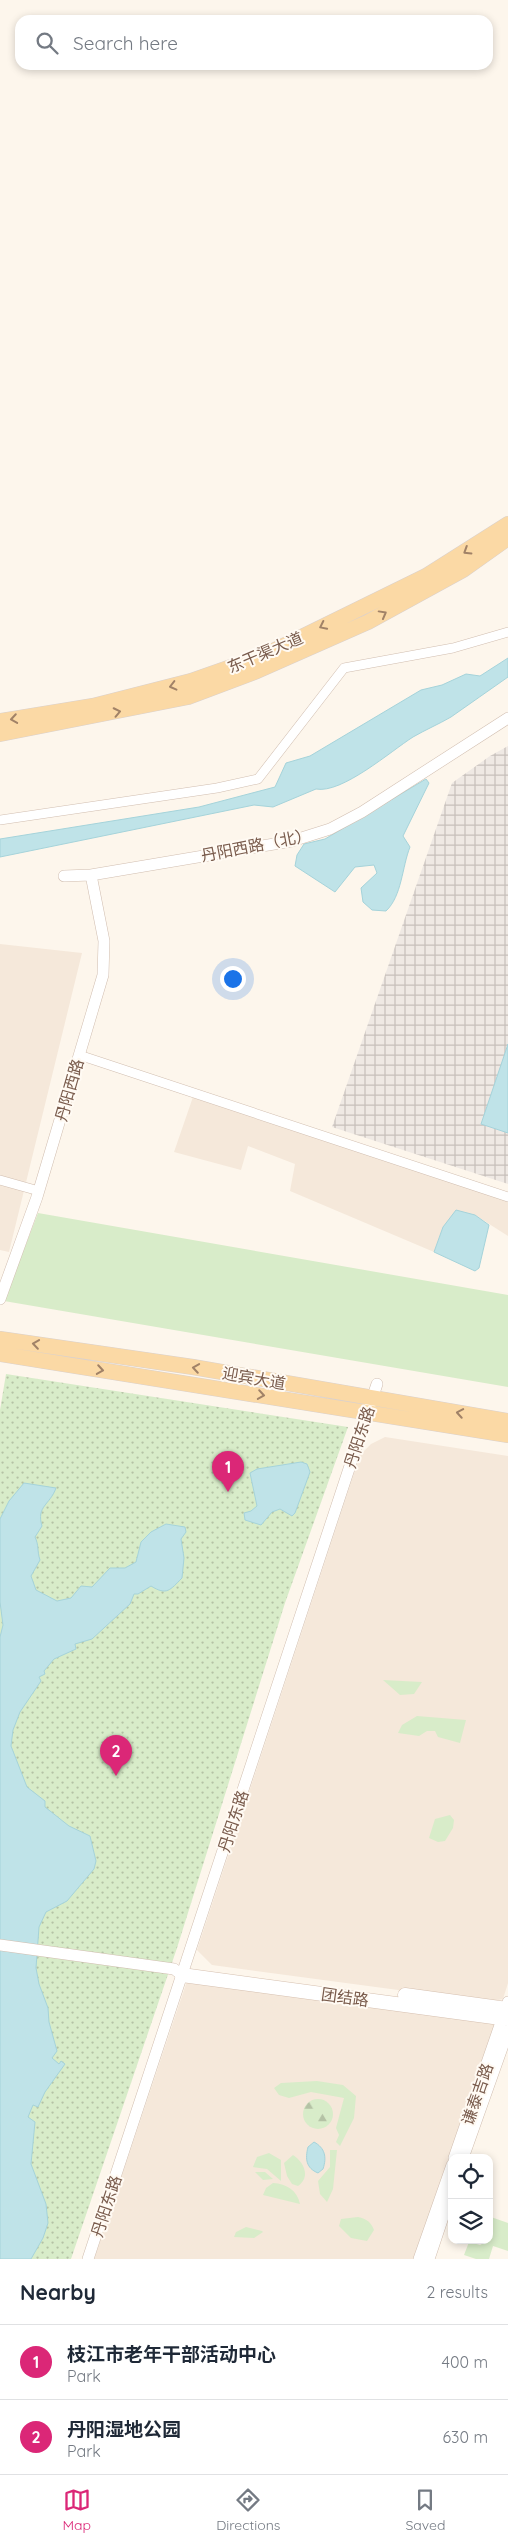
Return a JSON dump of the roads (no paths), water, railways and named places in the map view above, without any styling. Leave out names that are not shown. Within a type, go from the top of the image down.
[{"type":"main road","name":"东干渠大道","points":[[0,721],[92,706],[191,681],[265,654],[426,576],[508,524]]},
{"type":"main road","name":"东干渠大道","points":[[0,734],[188,697],[257,671],[368,622],[463,570],[508,538]]},
{"type":"main road","name":"迎宾大道","points":[[0,1339],[193,1367],[508,1435]]},
{"type":"main road","name":"迎宾大道","points":[[0,1354],[370,1405],[508,1421]]},
{"type":"main road","name":"团结路","points":[[180,1970],[507,2015]]},
{"type":"street","points":[[0,820],[217,788],[258,779],[344,668],[453,648],[508,632]]},
{"type":"street","name":"丹阳西路（北）","points":[[64,876],[91,875],[292,841],[330,829],[362,812],[508,718]]},
{"type":"street","name":"丹阳西路","points":[[0,1299],[39,1190],[103,975],[104,941],[91,875]]},
{"type":"street","points":[[79,1055],[508,1197]]},
{"type":"street","points":[[0,1180],[39,1190]]},
{"type":"street","name":"丹阳东路","points":[[88,2259],[180,1970],[377,1384]]},
{"type":"street","points":[[0,1945],[180,1970]]},
{"type":"street","name":"谦泰吉路","points":[[455,2154],[507,2015]]},
{"type":"street","name":"谦泰吉路","points":[[464,2154],[507,2015]]},
{"type":"street","points":[[419,2259],[448,2176]]},
{"type":"street","points":[[429,2259],[449,2199]]},
{"type":"water","points":[[508,658],[508,677],[451,717],[413,737],[366,770],[339,785],[327,789],[316,789],[273,807],[254,805],[0,857],[0,839],[199,807],[275,787],[286,763],[310,756],[421,690],[442,685],[466,674],[480,676]]},
{"type":"water","points":[[426,779],[429,783],[403,836],[410,847],[399,889],[386,911],[372,910],[363,902],[361,888],[377,873],[374,865],[355,867],[335,892],[295,866],[297,855],[304,844],[325,839]]},
{"type":"water","points":[[508,1044],[508,1133],[481,1124]]},
{"type":"water","points":[[456,1210],[475,1215],[489,1225],[479,1268],[475,1271],[434,1252],[443,1227]]},
{"type":"water","points":[[301,1462],[307,1464],[310,1472],[295,1513],[292,1516],[280,1509],[272,1512],[261,1525],[245,1520],[244,1513],[251,1511],[257,1506],[250,1473],[257,1469]]},
{"type":"water","points":[[24,1483],[56,1488],[42,1510],[42,1526],[35,1537],[40,1560],[31,1576],[36,1590],[57,1601],[71,1598],[81,1586],[92,1587],[110,1568],[125,1568],[136,1562],[141,1542],[151,1532],[166,1524],[185,1527],[186,1532],[181,1539],[184,1558],[182,1578],[165,1591],[151,1586],[138,1594],[134,1594],[130,1604],[92,1639],[75,1644],[76,1649],[54,1659],[44,1671],[45,1674],[39,1677],[41,1681],[20,1712],[13,1730],[11,1746],[27,1787],[45,1801],[45,1807],[69,1826],[90,1836],[96,1861],[94,1869],[67,1901],[46,1912],[39,1927],[36,1968],[39,1984],[48,2008],[49,2022],[57,2051],[52,2058],[59,2064],[61,2061],[65,2064],[45,2092],[38,2107],[33,2105],[28,2117],[35,2122],[31,2164],[46,2204],[48,2223],[43,2238],[31,2259],[0,2259],[0,1637],[3,1625],[0,1602],[0,1519],[9,1501]]},
{"type":"water","points":[[314,2142],[321,2147],[325,2157],[323,2169],[318,2173],[311,2169],[307,2163],[308,2147]]},
{"type":"place","name":"枝江市老年干部活动中心","points":[[228,1492]]},
{"type":"place","name":"丹阳湿地公园","points":[[116,1776]]}]
